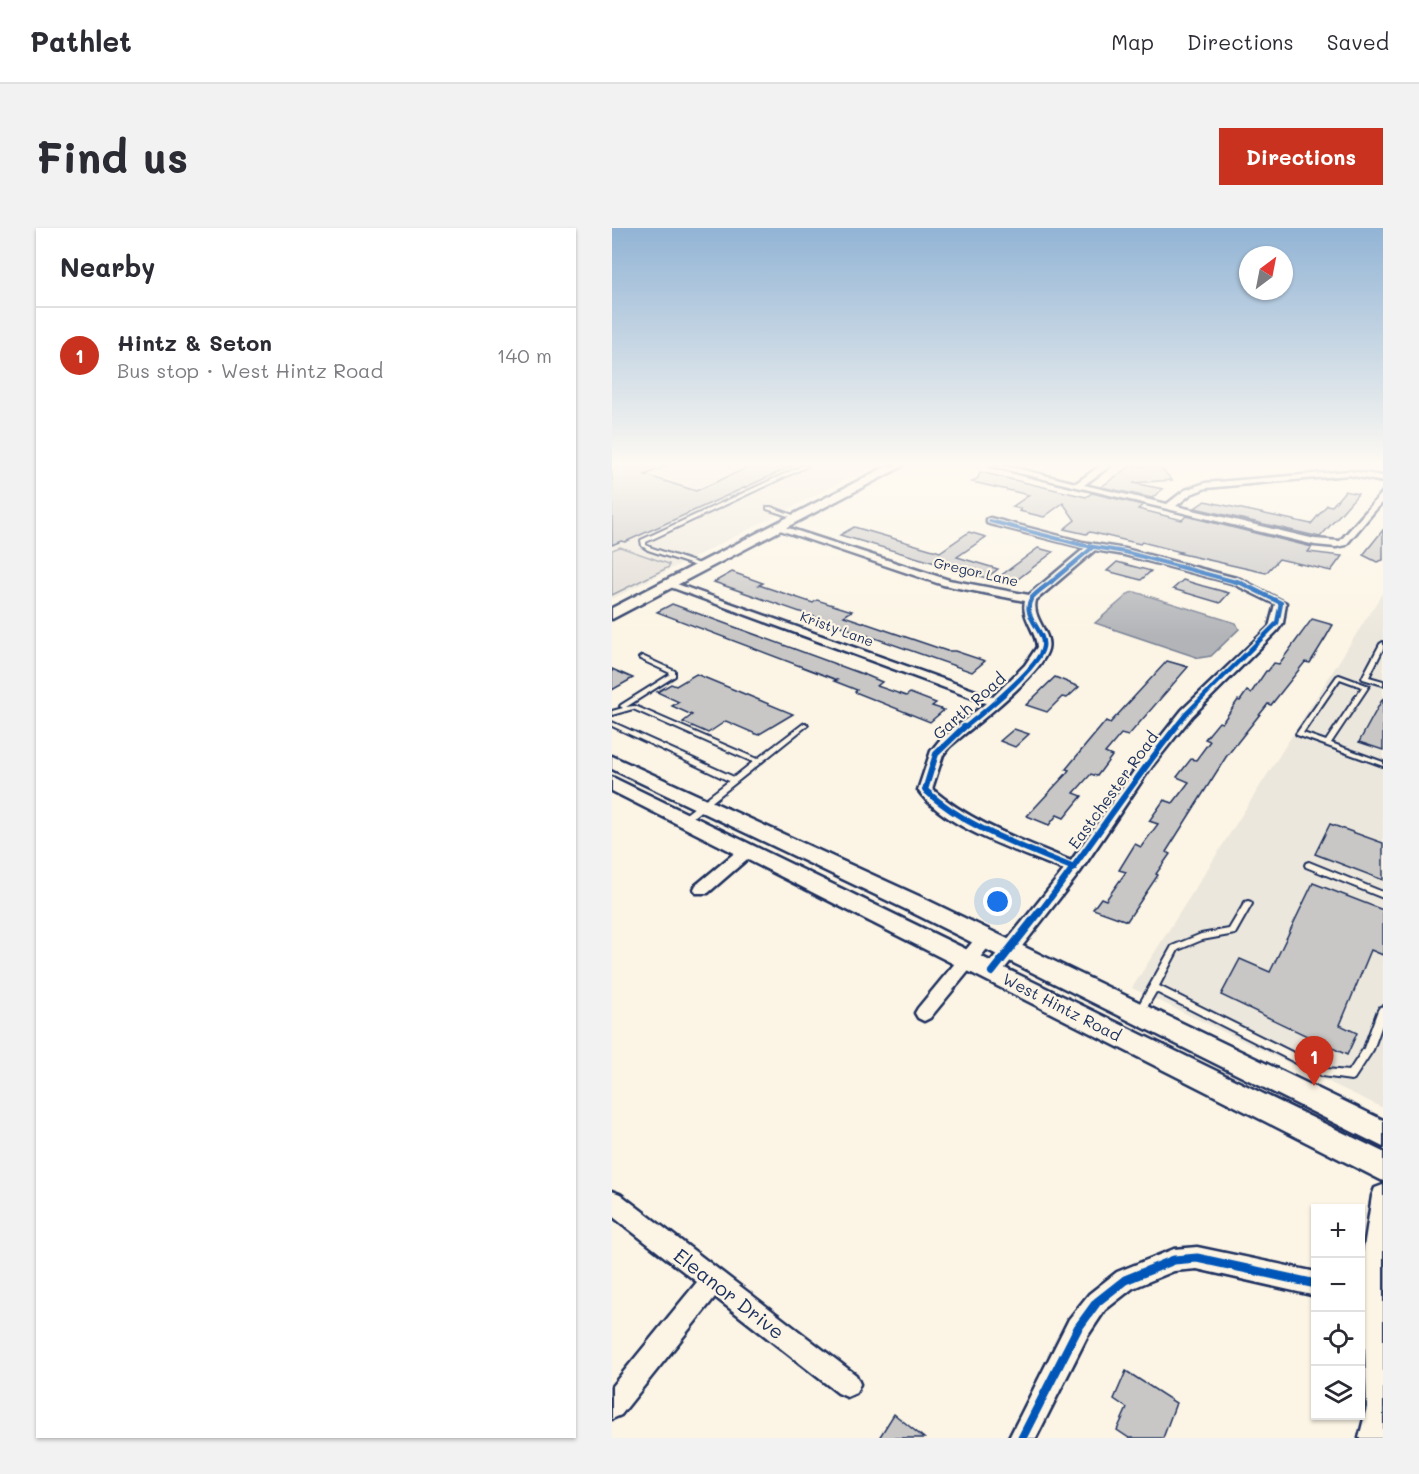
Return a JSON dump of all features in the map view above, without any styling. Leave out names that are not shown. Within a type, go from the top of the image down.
[{"type":"main road","points":[[612,614],[791,522]]},
{"type":"main road","name":"West Hintz Road","points":[[612,762],[1008,950],[1383,1134]]},
{"type":"main road","name":"West Hintz Road","points":[[612,783],[1383,1167]]},
{"type":"street","points":[[999,522],[1093,547]]},
{"type":"street","points":[[1234,522],[1315,542],[1336,544],[1349,538],[1361,522]]},
{"type":"street","name":"Gregor Lane","points":[[779,528],[896,564],[947,583],[1031,599]]},
{"type":"street","points":[[1031,599],[1093,547]]},
{"type":"street","name":"Eastchester Road","points":[[992,972],[1074,868],[1144,767],[1187,713],[1277,623],[1281,603],[1236,581],[1125,552],[1093,547]]},
{"type":"street","name":"Kristy Lane","points":[[670,585],[993,701]]},
{"type":"street","name":"Garth Road","points":[[1031,599],[1028,610],[1042,643],[1042,652],[1029,669],[944,744],[936,754],[925,790],[936,801],[965,821],[1074,868]]},
{"type":"street","points":[[702,889],[748,850]]},
{"type":"street","points":[[924,1013],[985,939]]},
{"type":"street","points":[[1371,1438],[1380,1407],[1377,1335],[1367,1295],[1383,1196]]},
{"type":"street","name":"Eleanor Drive","points":[[612,1202],[712,1282],[847,1384]]},
{"type":"street","points":[[1022,1438],[1078,1328],[1097,1302],[1125,1280],[1174,1260],[1197,1258],[1311,1283]]},
{"type":"street","points":[[612,1406],[712,1282]]},
{"type":"lane","points":[[683,522],[643,541],[644,546],[704,567]]},
{"type":"lane","points":[[1383,644],[1365,678],[1383,683]]},
{"type":"lane","points":[[614,712],[672,676],[674,672],[642,658]]},
{"type":"lane","points":[[1327,744],[1366,686],[1339,677],[1299,734],[1327,744],[1383,764]]},
{"type":"lane","points":[[614,712],[633,707],[756,762]]},
{"type":"lane","points":[[612,724],[734,780]]},
{"type":"lane","points":[[685,819],[805,725]]},
{"type":"lane","points":[[1309,865],[1383,895]]},
{"type":"lane","points":[[1138,1014],[1175,948],[1201,937],[1232,932],[1248,904]]},
{"type":"lane","points":[[1154,987],[1325,1073],[1351,1076],[1368,1050],[1383,1010]]},
{"type":"shaded area","points":[[612,522],[762,522],[612,599]]},
{"type":"shaded area","points":[[620,547],[669,564],[669,567],[612,595],[612,550]]},
{"type":"shaded area","points":[[1135,592],[1236,623],[1239,629],[1211,656],[1199,658],[1095,623],[1130,593]]},
{"type":"shaded area","points":[[1383,592],[1383,1108],[1132,988]]},
{"type":"building","points":[[612,522],[668,522],[625,542],[621,541],[612,545]]},
{"type":"building","points":[[1072,522],[1212,522],[1312,547],[1308,552],[1342,556],[1331,571],[1279,559],[1266,573],[1178,553],[1181,552],[1142,542],[1140,544],[1090,532],[1086,534],[1064,529]]},
{"type":"building","points":[[1257,522],[1304,522],[1333,522],[1320,537]]},
{"type":"building","points":[[854,527],[940,552],[969,532],[986,537],[957,557],[998,569],[986,578],[840,535]]},
{"type":"building","points":[[1383,530],[1383,560],[1377,562],[1363,555]]},
{"type":"building","points":[[1038,548],[1053,552],[1014,582],[999,577]]},
{"type":"building","points":[[1117,562],[1151,571],[1141,580],[1107,571]]},
{"type":"building","points":[[732,572],[763,583],[759,585],[813,603],[817,600],[852,611],[844,616],[947,651],[955,651],[985,661],[972,672],[714,582]]},
{"type":"building","points":[[1183,580],[1229,593],[1220,603],[1173,589]]},
{"type":"building","points":[[672,604],[868,676],[882,682],[877,686],[906,696],[910,693],[936,703],[932,706],[944,710],[930,722],[855,692],[857,690],[834,681],[837,680],[657,612]]},
{"type":"building","points":[[1312,619],[1333,625],[1310,663],[1305,662],[1226,757],[1166,852],[1170,854],[1156,874],[1158,875],[1127,921],[1093,909],[1101,898],[1106,900],[1126,872],[1119,870],[1135,844],[1141,847],[1158,824],[1149,821],[1164,800],[1173,803],[1189,782],[1177,777],[1191,759],[1196,760],[1210,741],[1205,739],[1219,722],[1222,723],[1247,691],[1251,693],[1266,671],[1274,663],[1279,664]]},
{"type":"building","points":[[1167,661],[1188,667],[1128,736],[1121,734],[1105,753],[1112,756],[1097,776],[1091,774],[1074,793],[1082,796],[1064,818],[1057,815],[1049,825],[1027,816],[1066,774],[1069,770],[1066,769],[1106,721],[1110,723]]},
{"type":"building","points":[[612,669],[633,678],[612,690]]},
{"type":"building","points":[[696,674],[793,714],[758,735],[726,721],[708,733],[683,722],[692,715],[672,706],[679,702],[657,692],[671,684],[676,686]]},
{"type":"building","points":[[1055,677],[1079,687],[1067,698],[1062,697],[1047,712],[1026,705]]},
{"type":"building","points":[[1383,698],[1383,750],[1359,742]]},
{"type":"building","points":[[1014,729],[1029,734],[1015,747],[1000,741]]},
{"type":"building","points":[[1330,824],[1383,843],[1383,880],[1315,854]]},
{"type":"building","points":[[1313,883],[1383,910],[1383,955],[1371,950],[1340,1025],[1357,1033],[1347,1055],[1221,995],[1240,959],[1270,972]]},
{"type":"building","points":[[1126,1371],[1176,1403],[1163,1438],[1129,1438],[1117,1430],[1127,1408],[1114,1399]]},
{"type":"building","points":[[894,1414],[924,1438],[879,1438]]},
{"type":"cycle path","points":[[992,972],[1074,868],[1144,767],[1187,713],[1273,629],[1277,623],[1281,603],[1236,581],[1125,552],[1082,545],[996,522]]},
{"type":"cycle path","points":[[1074,868],[995,836],[958,816],[925,790],[936,754],[944,744],[1000,697],[1039,656],[1043,647],[1030,612],[1031,599],[1093,547]]},
{"type":"cycle path","points":[[1022,1438],[1078,1328],[1097,1302],[1125,1280],[1174,1260],[1197,1258],[1311,1283]]},
{"type":"place","name":"Hintz & Seton","points":[[1314,1086]]}]
